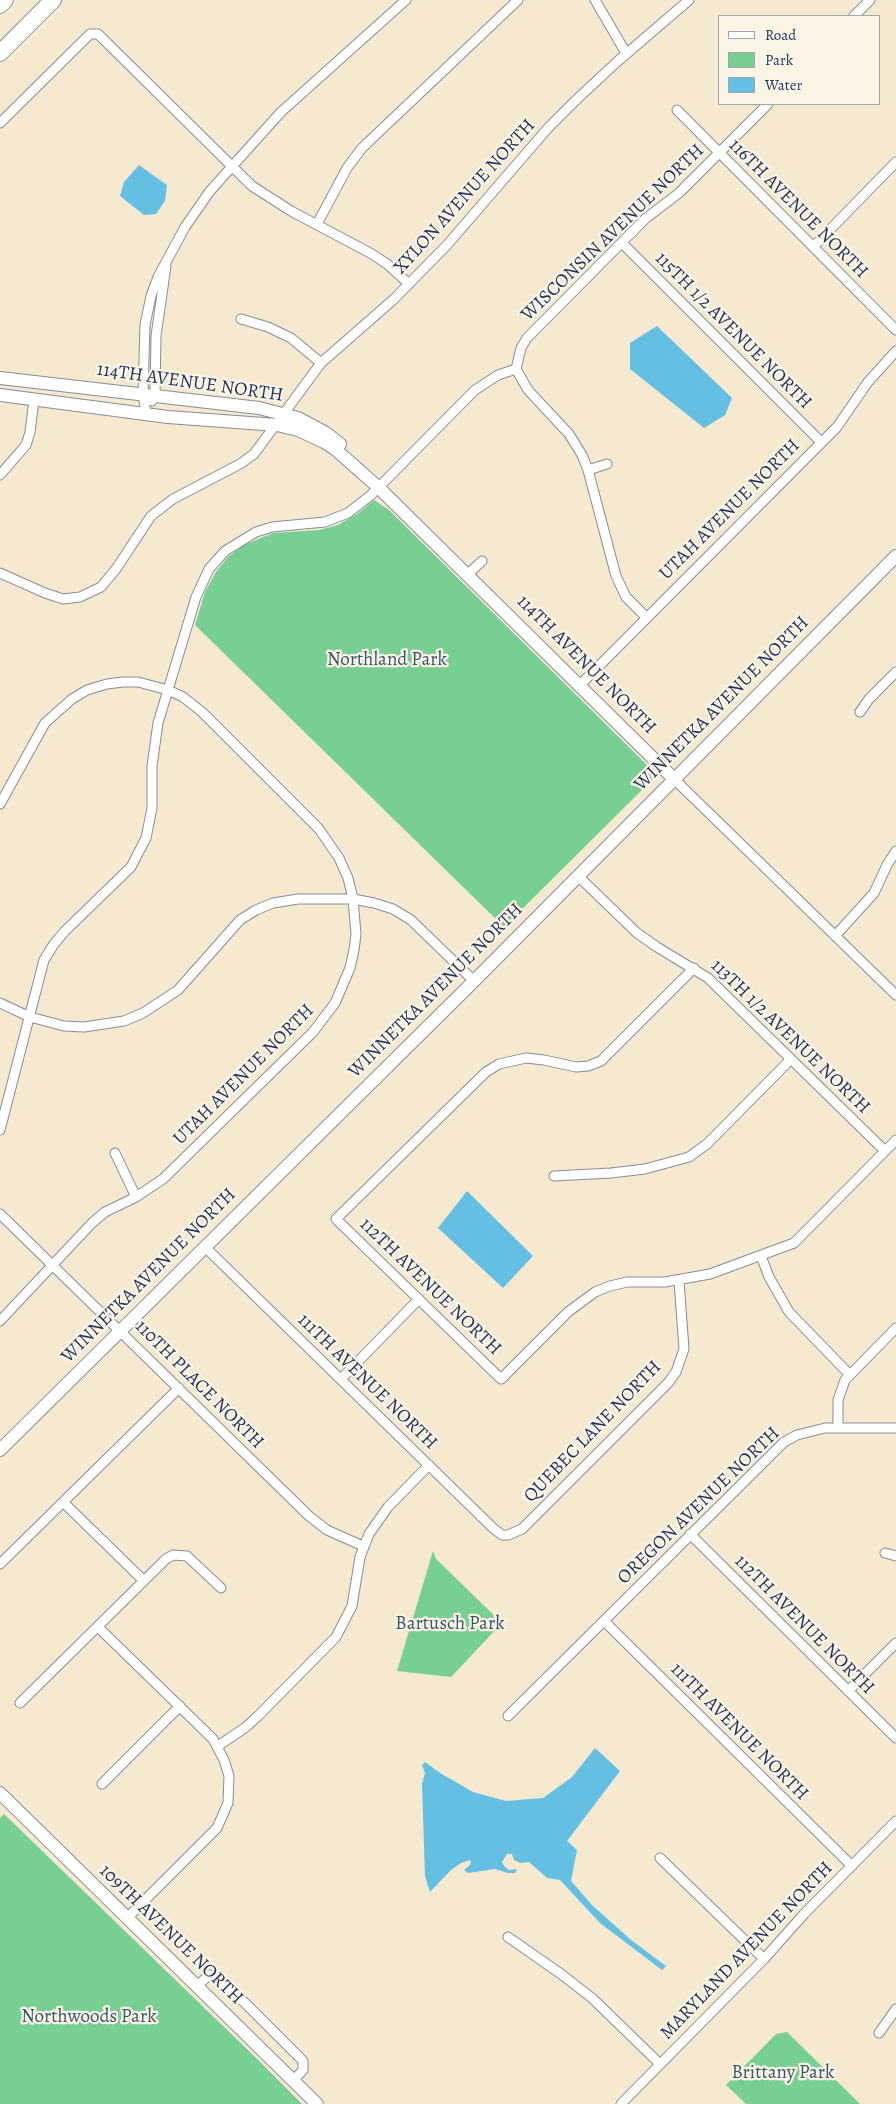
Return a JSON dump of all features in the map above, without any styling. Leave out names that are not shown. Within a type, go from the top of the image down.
[{"type":"highway","points":[[0,5],[5,0]]},
{"type":"highway","points":[[0,52],[53,0]]},
{"type":"street","points":[[146,412],[166,263],[176,241],[196,209],[231,166],[298,96],[374,31],[406,0]]},
{"type":"street","points":[[317,224],[347,168],[362,148],[518,0]]},
{"type":"street","points":[[595,0],[626,53]]},
{"type":"street","name":"XYLON AVENUE NORTH","points":[[0,573],[54,597],[73,599],[96,590],[108,581],[151,516],[160,508],[248,459],[259,449],[321,363],[409,284],[447,245],[548,128],[626,53],[689,0]]},
{"type":"street","points":[[855,15],[870,0]]},
{"type":"street","points":[[0,123],[90,34],[98,34],[231,166],[264,195],[372,254],[409,284]]},
{"type":"street","name":"WISCONSIN AVENUE NORTH","points":[[516,369],[521,348],[527,338],[645,220],[679,193],[767,105]]},
{"type":"street","name":"116TH AVENUE NORTH","points":[[677,110],[896,330]]},
{"type":"street","points":[[813,247],[896,162]]},
{"type":"street","name":"115TH 1/2 AVENUE NORTH","points":[[622,243],[821,442]]},
{"type":"street","points":[[241,319],[268,327],[291,338],[321,363]]},
{"type":"street","name":"UTAH AVENUE NORTH","points":[[580,685],[837,427],[868,382],[896,351]]},
{"type":"street","points":[[0,1130],[30,1017],[38,977],[44,960],[54,944],[132,866],[140,853],[150,823],[154,745],[158,724],[198,590],[219,556],[243,538],[265,529],[290,525],[316,524],[335,520],[360,504],[475,390],[498,375],[516,369],[528,390],[572,439],[588,470],[616,576],[626,598],[646,617]]},
{"type":"street","name":"114TH AVENUE NORTH","points":[[0,378],[149,394],[259,408],[286,414],[317,427],[337,441],[367,470],[378,487]]},
{"type":"street","name":"114TH AVENUE NORTH","points":[[0,395],[146,412],[168,417],[277,425],[308,434],[335,449],[378,487],[896,995]]},
{"type":"street","points":[[0,475],[26,445],[34,400]]},
{"type":"street","points":[[588,470],[607,464]]},
{"type":"street","name":"WINNETKA AVENUE NORTH","points":[[0,1450],[474,981],[896,556]]},
{"type":"street","points":[[467,575],[482,561]]},
{"type":"street","points":[[860,712],[869,699],[896,672]]},
{"type":"street","points":[[0,804],[45,723],[72,699],[87,690],[107,684],[123,682],[138,682],[168,690]]},
{"type":"street","name":"UTAH AVENUE NORTH","points":[[0,1321],[52,1264],[105,1212],[151,1188],[313,1032],[328,1014],[346,980],[354,950],[355,916],[348,878],[338,858],[319,829],[202,712],[188,700],[168,690]]},
{"type":"street","points":[[835,936],[874,893],[887,865],[896,852]]},
{"type":"street","name":"113TH 1/2 AVENUE NORTH","points":[[578,876],[637,933],[657,948],[694,968],[722,990],[885,1151]]},
{"type":"street","points":[[0,1003],[45,1022],[84,1027],[124,1021],[143,1013],[178,990],[240,920],[256,910],[274,903],[298,899],[353,899],[393,909],[411,920],[474,981]]},
{"type":"street","name":"112TH AVENUE NORTH","points":[[678,1281],[627,1282],[595,1292],[568,1312],[501,1379],[336,1219],[486,1072],[499,1064],[526,1058],[544,1060],[576,1068],[601,1061],[694,968]]},
{"type":"street","points":[[554,1176],[645,1169],[689,1158],[707,1144],[791,1059]]},
{"type":"street","points":[[678,1281],[710,1274],[761,1256],[787,1246],[801,1237],[896,1140]]},
{"type":"street","points":[[115,1153],[136,1197]]},
{"type":"street","name":"110TH PLACE NORTH","points":[[0,1214],[121,1330],[309,1516],[327,1530],[363,1546]]},
{"type":"street","name":"111TH AVENUE NORTH","points":[[205,1247],[493,1528],[502,1535],[508,1535]]},
{"type":"street","points":[[761,1256],[775,1290],[789,1312],[850,1375]]},
{"type":"street","name":"QUEBEC LANE NORTH","points":[[508,1535],[522,1529],[668,1383],[676,1372],[684,1349],[678,1281]]},
{"type":"street","points":[[341,1379],[418,1299]]},
{"type":"street","points":[[838,1428],[838,1400],[843,1385],[850,1375],[896,1328]]},
{"type":"street","points":[[0,1564],[179,1388]]},
{"type":"street","name":"OREGON AVENUE NORTH","points":[[508,1716],[784,1442],[810,1431],[838,1428],[896,1428]]},
{"type":"street","points":[[218,1746],[246,1727],[259,1715],[336,1637],[352,1606],[363,1546],[377,1521],[388,1507],[429,1465]]},
{"type":"street","points":[[63,1502],[144,1581]]},
{"type":"street","name":"112TH AVENUE NORTH","points":[[690,1534],[896,1738]]},
{"type":"street","points":[[886,1553],[896,1556]]},
{"type":"street","points":[[20,1704],[166,1559],[180,1554],[187,1556],[221,1588]]},
{"type":"street","name":"111TH AVENUE NORTH","points":[[604,1621],[852,1866]]},
{"type":"street","points":[[98,1627],[180,1706],[218,1746],[229,1776],[228,1802],[224,1816],[207,1840],[127,1918]]},
{"type":"street","points":[[848,1691],[896,1643]]},
{"type":"street","points":[[102,1784],[180,1706]]},
{"type":"street","name":"109TH AVENUE NORTH","points":[[0,1794],[317,2104]]},
{"type":"street","name":"MARYLAND AVENUE NORTH","points":[[621,2104],[764,1959],[804,1914],[896,1821]]},
{"type":"street","points":[[660,1858],[764,1959]]},
{"type":"street","points":[[508,1937],[592,1998],[660,2064]]},
{"type":"street","points":[[196,1987],[209,1975],[216,1976],[246,2004],[303,2061],[303,2070],[293,2081]]},
{"type":"street","points":[[879,2033],[896,2008]]},
{"type":"green space","name":"Northland Park","points":[[374,500],[389,510],[647,765],[652,780],[504,927],[195,625],[205,592],[216,572],[228,557],[244,545],[273,533],[319,530],[338,525],[357,514]]},
{"type":"green space","name":"Bartusch Park","points":[[433,1551],[436,1559],[502,1623],[451,1677],[397,1671]]},
{"type":"green space","name":"Northwoods Park","points":[[4,1814],[302,2104],[0,2104],[0,1818]]},
{"type":"green space","name":"Brittany Park","points":[[787,2032],[860,2104],[746,2104],[726,2085],[776,2034]]},
{"type":"water","points":[[139,165],[167,185],[165,201],[156,214],[144,215],[120,196],[124,182]]},
{"type":"water","points":[[657,326],[732,398],[725,415],[704,428],[630,369],[630,343]]},
{"type":"water","points":[[467,1191],[533,1256],[503,1288],[438,1228]]},
{"type":"water","points":[[595,1748],[620,1771],[567,1841],[577,1850],[571,1881],[592,1905],[631,1940],[666,1966],[662,1970],[600,1923],[560,1880],[547,1878],[529,1862],[520,1863],[514,1860],[512,1854],[507,1854],[502,1862],[509,1870],[517,1869],[515,1873],[495,1869],[468,1873],[464,1870],[471,1864],[470,1860],[461,1863],[451,1870],[430,1892],[425,1876],[422,1784],[425,1773],[422,1765],[425,1762],[473,1792],[506,1801],[543,1798],[572,1777]]}]
